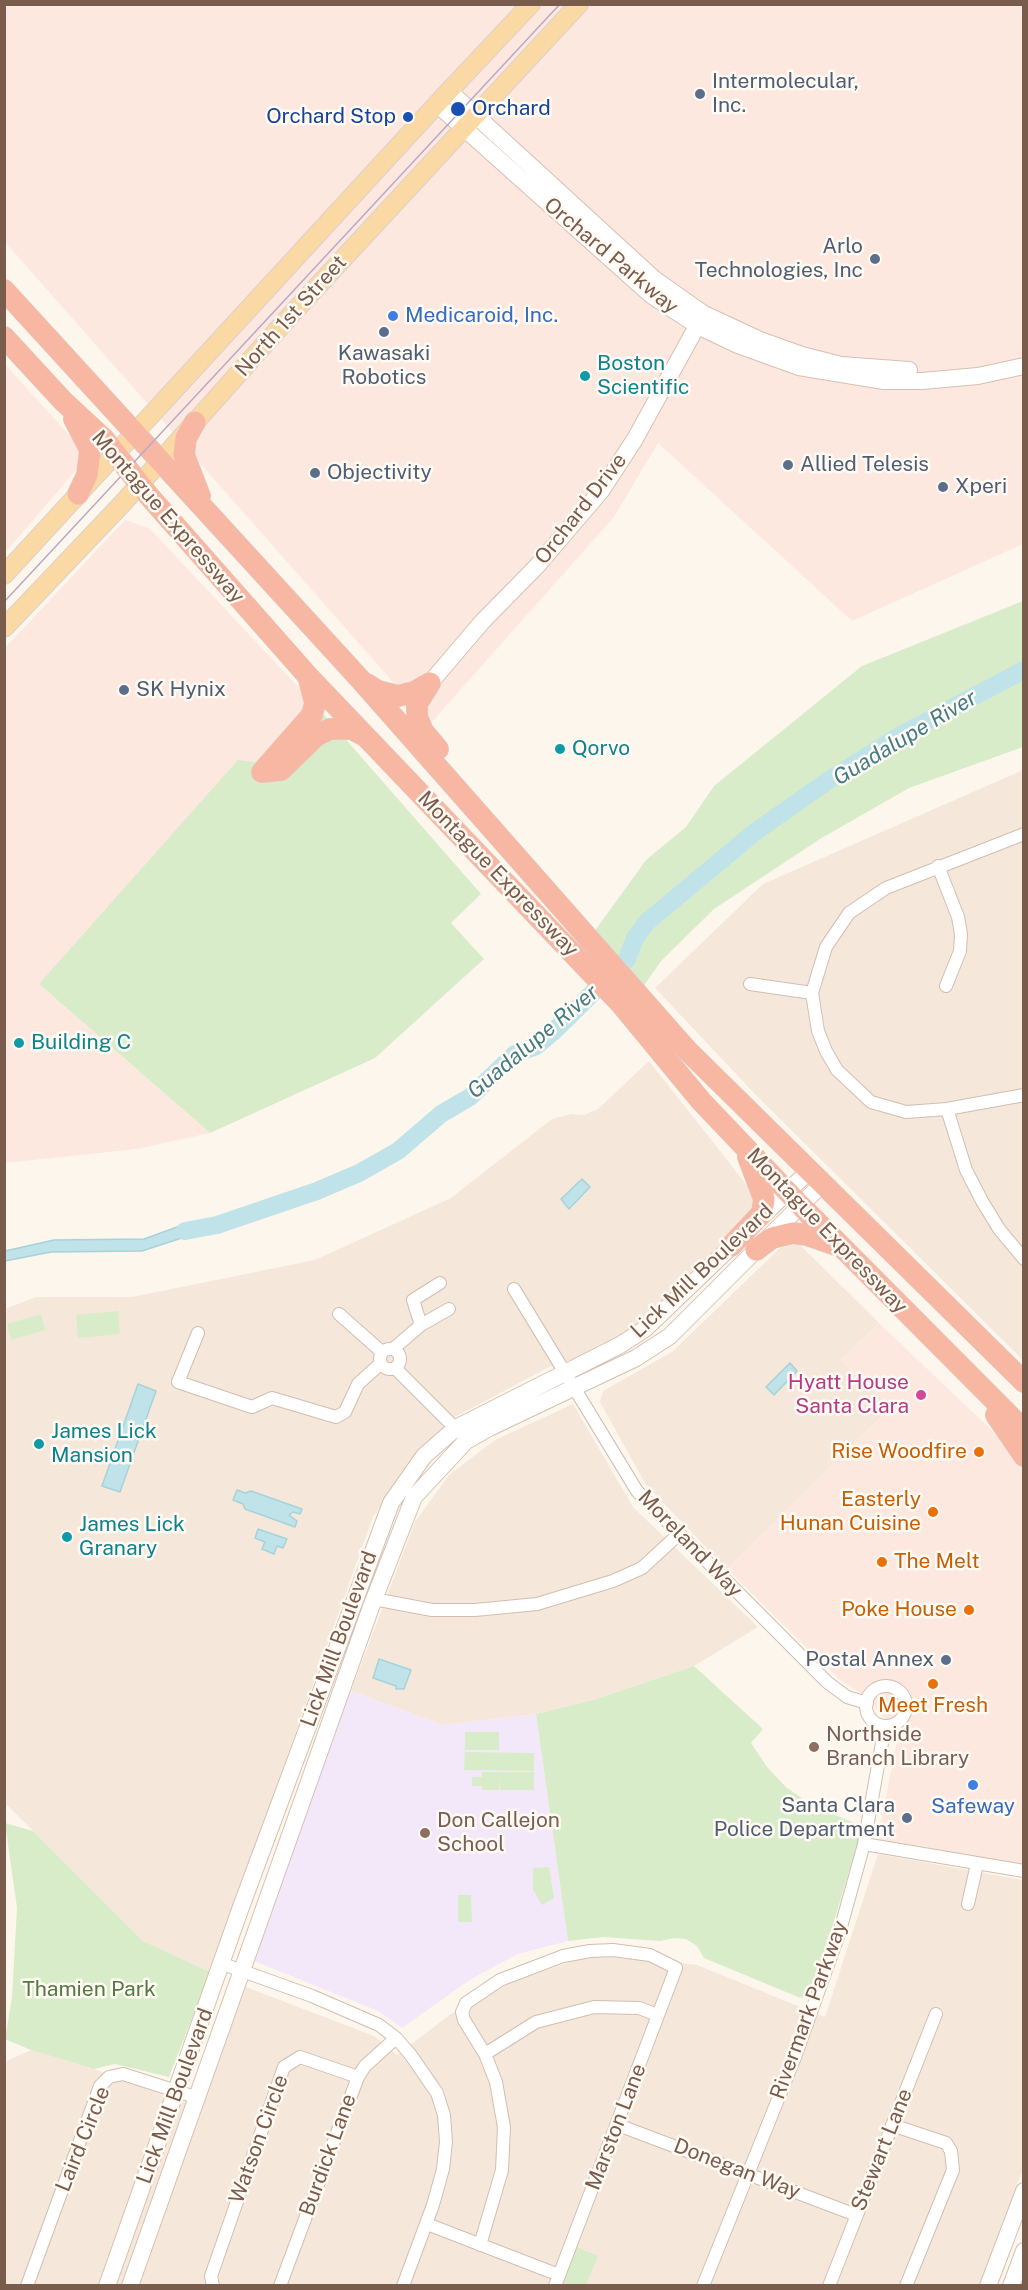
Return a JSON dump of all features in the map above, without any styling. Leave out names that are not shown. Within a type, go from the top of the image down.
[{"type":"highway","name":"Montague Expressway","points":[[4,290],[358,678],[466,802],[568,931]]},
{"type":"highway","name":"Montague Expressway","points":[[4,337],[63,401],[104,439],[139,484],[307,675],[364,736],[568,931],[629,998],[687,1050],[1023,1382]]},
{"type":"highway","points":[[63,401],[83,433],[90,450],[87,475],[78,494]]},
{"type":"highway","points":[[195,422],[186,438],[184,455],[206,511]]},
{"type":"highway","points":[[307,675],[315,709],[308,721],[279,750],[262,772],[281,770],[316,736],[330,729],[352,729],[364,736]]},
{"type":"highway","points":[[358,678],[378,691],[398,696],[414,692],[430,683]]},
{"type":"highway","points":[[430,683],[417,704],[417,717],[423,731],[448,761],[466,802]]},
{"type":"highway","name":"Montague Expressway","points":[[629,998],[664,1060],[794,1199],[1023,1431]]},
{"type":"highway","points":[[731,1246],[762,1213],[764,1199],[743,1145]]},
{"type":"highway","points":[[756,1250],[772,1238],[793,1233],[807,1235],[841,1247]]},
{"type":"highway","points":[[980,1389],[1023,1456]]},
{"type":"main road","name":"North 1st Street","points":[[4,575],[531,4]]},
{"type":"main road","name":"North 1st Street","points":[[4,628],[139,484],[289,317],[472,123],[579,4]]},
{"type":"main road","name":"Orchard Parkway","points":[[443,97],[603,243],[653,279],[701,320],[760,340],[800,361],[884,381],[1018,363]]},
{"type":"main road","name":"Orchard Drive","points":[[430,683],[482,622],[545,557],[601,491],[635,439],[701,320]]},
{"type":"main road","name":"Lick Mill Boulevard","points":[[107,2286],[355,1593],[390,1503],[424,1456],[456,1428],[645,1329],[731,1246],[794,1199],[816,1178]]},
{"type":"main road","name":"Lick Mill Boulevard","points":[[130,2286],[195,2097],[408,1506],[441,1465],[466,1441],[491,1426],[636,1358],[670,1336],[756,1250],[794,1199]]},
{"type":"main road","points":[[988,2286],[1023,2191]]},
{"type":"main road","points":[[1011,2286],[1023,2252]]},
{"type":"street","points":[[1023,834],[886,888],[849,913],[826,947],[812,993],[818,1031],[826,1052],[837,1070],[852,1087],[871,1102],[906,1112],[947,1108],[1023,1095]]},
{"type":"street","points":[[938,866],[958,917],[961,934],[960,951],[946,986]]},
{"type":"street","points":[[750,984],[812,993]]},
{"type":"street","points":[[947,1108],[966,1170],[999,1229],[1023,1258]]},
{"type":"street","points":[[421,1325],[413,1300],[440,1283]]},
{"type":"street","name":"Moreland Way","points":[[514,1289],[637,1491],[834,1689],[847,1697],[867,1703]]},
{"type":"street","points":[[198,1333],[178,1382],[252,1407],[272,1398],[336,1417],[345,1412],[358,1384],[385,1355],[421,1325],[449,1309]]},
{"type":"street","points":[[339,1314],[385,1355],[400,1360],[395,1368]]},
{"type":"street","points":[[385,1355],[385,1369],[395,1368]]},
{"type":"street","points":[[395,1368],[456,1428],[466,1441]]},
{"type":"street","points":[[374,1599],[432,1610],[475,1610],[537,1604],[613,1581],[642,1568],[679,1534]]},
{"type":"street","points":[[894,1688],[904,1697],[906,1711],[899,1722],[885,1726],[872,1720],[867,1703],[873,1691],[894,1688]]},
{"type":"street","name":"Rivermark Parkway","points":[[703,2286],[749,2174],[839,1934],[864,1844],[885,1726]]},
{"type":"street","points":[[864,1844],[1023,1871]]},
{"type":"street","points":[[968,1904],[976,1864]]},
{"type":"street","name":"Marston Lane","points":[[485,2054],[462,2012],[472,1996],[500,1980],[563,1956],[590,1951],[612,1950],[650,1955],[676,1968],[557,2280]]},
{"type":"street","points":[[223,1964],[363,2017],[396,2038],[437,2093],[444,2115],[446,2142],[443,2169],[427,2224],[404,2286]]},
{"type":"street","points":[[480,2245],[496,2192],[505,2148],[501,2104],[485,2054],[536,2022],[594,2007],[639,2008],[658,2015]]},
{"type":"street","name":"Stewart Lane","points":[[829,2286],[936,2014]]},
{"type":"street","name":"Burdick Lane","points":[[280,2286],[358,2077],[365,2066],[396,2038]]},
{"type":"street","name":"Watson Circle","points":[[213,2286],[211,2276],[213,2268],[284,2067],[300,2057],[358,2077]]},
{"type":"street","name":"Laird Circle","points":[[27,2286],[100,2086],[109,2077],[123,2074],[195,2097]]},
{"type":"street","name":"Donegan Way","points":[[618,2125],[856,2215]]},
{"type":"street","points":[[892,2126],[946,2143],[951,2151],[953,2170],[906,2286]]},
{"type":"street","points":[[427,2224],[557,2280]]},
{"type":"shaded area","points":[[4,5],[1023,5],[1023,544],[852,621],[658,443],[614,517],[430,724],[5,242]]},
{"type":"shaded area","points":[[4,363],[88,456],[5,553],[4,553]]},
{"type":"shaded area","points":[[125,520],[149,528],[321,711],[39,984],[210,1133],[137,1149],[5,1163],[4,649]]},
{"type":"shaded area","points":[[1023,770],[1023,1360],[754,1093],[655,988],[763,884]]},
{"type":"shaded area","points":[[649,1061],[761,1203],[635,1331],[583,1356],[549,1367],[455,1417],[415,1456],[373,1517],[210,1972],[143,1941],[5,1803],[5,1309],[36,1297],[132,1297],[315,1260],[451,1198],[552,1119],[571,1114],[584,1115],[598,1109]]},
{"type":"shaded area","points":[[798,1243],[879,1323],[841,1360],[856,1375],[859,1372],[892,1406],[727,1569],[646,1485],[600,1402],[603,1391],[672,1352],[780,1248]]},
{"type":"shaded area","points":[[879,1323],[1023,1460],[1023,1864],[877,1844],[898,1735],[865,1696],[839,1679],[727,1569],[891,1407],[841,1360]]},
{"type":"shaded area","points":[[573,1404],[633,1507],[758,1627],[694,1666],[593,1700],[536,1714],[442,1725],[351,1691],[415,1522],[449,1475],[495,1440]]},
{"type":"shaded area","name":"Don Callejon School","points":[[351,1691],[442,1725],[536,1714],[568,1941],[518,1954],[471,1979],[402,2028],[378,2011],[249,1959]]},
{"type":"shaded area","points":[[878,1854],[1023,1880],[1023,2169],[979,2285],[5,2285],[4,2062],[31,2050],[94,2069],[200,2108],[246,1987],[374,2036],[397,2055],[451,2014],[513,1982],[581,1958],[613,1954],[697,1965],[825,2017]]},
{"type":"green space","points":[[1023,601],[1023,747],[909,788],[820,839],[714,909],[662,960],[640,991],[594,932],[646,860],[686,827],[714,786],[862,666]]},
{"type":"green space","points":[[321,711],[481,894],[451,923],[484,959],[375,1058],[210,1133],[39,984],[238,760],[264,763]]},
{"type":"green space","points":[[118,1311],[120,1334],[78,1338],[76,1315]]},
{"type":"green space","points":[[41,1314],[45,1330],[11,1340],[7,1324]]},
{"type":"green space","points":[[694,1666],[763,1729],[751,1743],[767,1767],[786,1787],[813,1806],[862,1826],[854,1865],[849,1871],[811,1999],[798,1997],[704,1958],[697,1946],[686,1939],[674,1938],[660,1941],[603,1937],[568,1941],[536,1714],[593,1700]]},
{"type":"green space","points":[[465,1732],[499,1732],[499,1750],[465,1750]]},
{"type":"green space","points":[[465,1752],[534,1753],[534,1771],[464,1770]]},
{"type":"green space","points":[[482,1772],[534,1772],[534,1790],[500,1790],[499,1776],[499,1790],[482,1790],[482,1786],[472,1786],[472,1777],[482,1777]]},
{"type":"green space","name":"Thamien Park","points":[[5,1823],[33,1831],[143,1941],[210,1972],[169,2077],[115,2064],[94,2069],[31,2050],[5,2039],[12,1997],[17,1908]]},
{"type":"green space","points":[[549,1867],[554,1898],[542,1905],[533,1890],[533,1868]]},
{"type":"green space","points":[[458,1895],[471,1895],[472,1922],[458,1922]]},
{"type":"green space","points":[[576,2247],[598,2256],[586,2285],[561,2286]]},
{"type":"water","points":[[582,1179],[590,1187],[569,1209],[561,1199]]},
{"type":"water","points":[[191,1222],[207,1224],[206,1230],[142,1251],[51,1252],[5,1261],[5,1251],[54,1240],[144,1239]]},
{"type":"water","points":[[790,1363],[797,1371],[774,1395],[766,1387]]},
{"type":"water","points":[[138,1384],[156,1391],[120,1492],[102,1486]]},
{"type":"water","points":[[237,1490],[245,1493],[251,1491],[302,1509],[300,1514],[293,1512],[289,1515],[297,1521],[295,1527],[245,1509],[243,1504],[233,1500]]},
{"type":"water","points":[[258,1529],[287,1539],[283,1548],[277,1546],[274,1554],[262,1549],[265,1542],[255,1538]]},
{"type":"water","points":[[379,1659],[411,1670],[404,1689],[396,1689],[396,1686],[373,1678]]},
{"type":"waterway","name":"Guadalupe River","points":[[185,1231],[217,1225],[317,1191],[359,1173],[398,1151],[441,1114],[470,1097],[515,1054],[536,1046],[555,1030],[627,959],[635,938],[647,922],[755,832],[826,782],[899,736],[1024,670]]},
{"type":"tram line","points":[[4,602],[560,4]]},
{"type":"place","name":"Intermolecular, Inc.","points":[[700,94]]},
{"type":"place","name":"Orchard","points":[[458,109]]},
{"type":"place","name":"Orchard Stop","points":[[408,117]]},
{"type":"place","name":"Arlo Technologies, Inc","points":[[875,259]]},
{"type":"place","name":"Medicaroid, Inc.","points":[[393,316]]},
{"type":"place","name":"Kawasaki Robotics","points":[[384,332]]},
{"type":"place","name":"Boston Scientific","points":[[585,376]]},
{"type":"place","name":"Allied Telesis","points":[[788,465]]},
{"type":"place","name":"Objectivity","points":[[315,473]]},
{"type":"place","name":"Xperi","points":[[943,487]]},
{"type":"place","name":"SK Hynix","points":[[124,690]]},
{"type":"place","name":"Qorvo","points":[[560,749]]},
{"type":"place","name":"Building C","points":[[19,1043]]},
{"type":"place","name":"Hyatt House Santa Clara","points":[[921,1395]]},
{"type":"place","name":"James Lick Mansion","points":[[39,1444]]},
{"type":"place","name":"Rise Woodfire","points":[[979,1452]]},
{"type":"place","name":"Easterly Hunan Cuisine","points":[[933,1512]]},
{"type":"place","name":"James Lick Granary","points":[[67,1537]]},
{"type":"place","name":"The Melt","points":[[882,1562]]},
{"type":"place","name":"Poke House","points":[[969,1610]]},
{"type":"place","name":"Postal Annex","points":[[946,1660]]},
{"type":"place","name":"Meet Fresh","points":[[933,1684]]},
{"type":"place","name":"Northside Branch Library","points":[[814,1747]]},
{"type":"place","name":"Safeway","points":[[973,1785]]},
{"type":"place","name":"Santa Clara Police Department","points":[[907,1818]]},
{"type":"place","name":"Don Callejon School","points":[[425,1833]]}]
